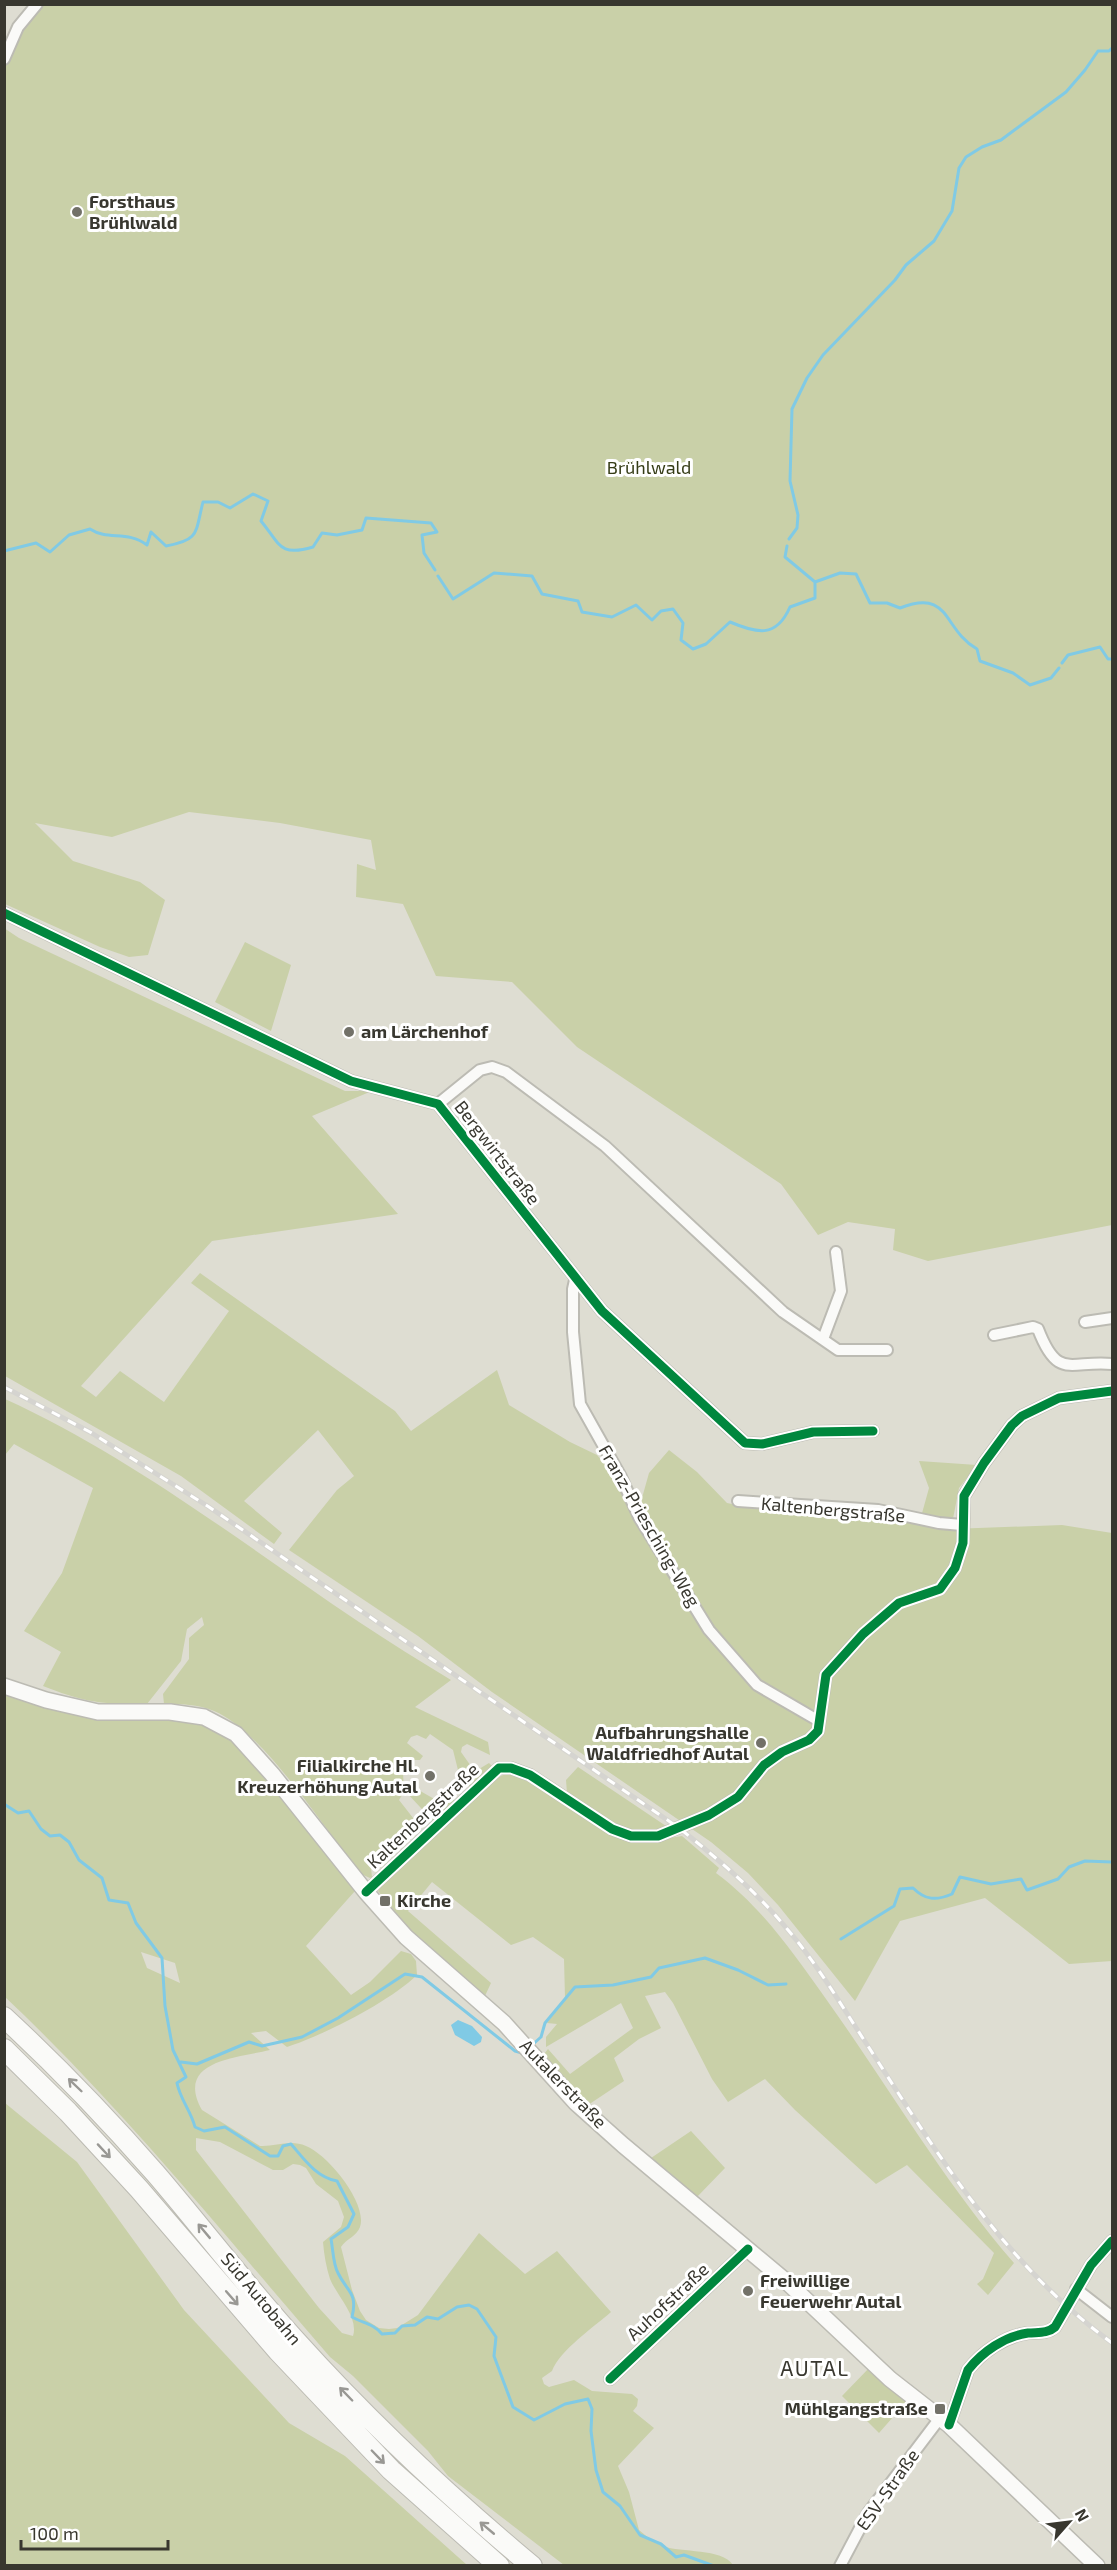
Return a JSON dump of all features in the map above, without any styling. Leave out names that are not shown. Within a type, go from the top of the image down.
[{"type":"highway","name":"Süd Autobahn","points":[[4,2017],[85,2096],[156,2174],[296,2340],[406,2456],[532,2565]]},
{"type":"highway","name":"Süd Autobahn","points":[[4,2049],[76,2121],[139,2189],[278,2351],[391,2470],[499,2565]]},
{"type":"main road","name":"Autalerstraße","points":[[4,1686],[46,1700],[98,1712],[170,1712],[204,1717],[236,1734],[272,1774],[366,1892],[406,1937],[523,2042],[576,2103],[748,2249],[890,2379],[945,2422],[1097,2565]]},
{"type":"street","points":[[4,59],[18,27],[37,4]]},
{"type":"street","name":"Bergwirtstraße","points":[[4,913],[351,1081],[438,1104],[575,1280],[602,1311],[745,1443],[762,1444],[813,1432],[873,1431]]},
{"type":"street","name":"Bergwirtstraße","points":[[438,1104],[480,1070],[492,1067],[506,1072],[605,1146],[783,1312],[838,1350],[887,1350]]},
{"type":"street","points":[[823,1339],[841,1290],[836,1252]]},
{"type":"street","name":"Franz-Priesching-Weg","points":[[575,1280],[573,1332],[580,1404],[621,1477],[639,1517],[709,1630],[757,1685],[819,1721]]},
{"type":"street","points":[[1085,1322],[1113,1318]]},
{"type":"street","points":[[994,1335],[1033,1327],[1038,1329],[1046,1348],[1053,1357],[1064,1365],[1113,1364]]},
{"type":"street","name":"Kaltenbergstraße","points":[[366,1892],[499,1768],[511,1767],[530,1774],[612,1829],[631,1836],[658,1836],[709,1815],[738,1797],[764,1765],[782,1752],[809,1740],[818,1731],[826,1675],[863,1634],[899,1603],[940,1589],[955,1568],[963,1543],[964,1496],[984,1463],[1012,1425],[1022,1416],[1059,1398],[1113,1391]]},
{"type":"street","name":"Kaltenbergstraße","points":[[738,1501],[878,1510],[939,1523],[962,1525]]},
{"type":"street","name":"ESV-Straße","points":[[840,2565],[868,2513],[945,2422],[968,2370],[981,2356],[1012,2337],[1052,2330],[1058,2325],[1091,2265],[1113,2241]]},
{"type":"street","name":"Auhofstraße","points":[[610,2379],[748,2249]]},
{"type":"street","points":[[1076,2289],[1113,2317]]},
{"type":"green space","name":"Brühlwald","points":[[32,4],[1112,5],[1112,1225],[928,1261],[893,1250],[895,1229],[848,1222],[818,1235],[781,1184],[577,1047],[512,982],[436,976],[403,904],[356,897],[357,864],[376,870],[371,840],[280,823],[189,812],[112,837],[35,823],[73,861],[140,882],[165,900],[148,955],[129,957],[100,947],[5,904],[4,40]]},
{"type":"green space","points":[[4,928],[19,938],[345,1091],[372,1091],[312,1116],[398,1214],[212,1241],[81,1386],[96,1397],[120,1371],[164,1402],[229,1311],[191,1283],[200,1273],[395,1411],[411,1431],[497,1370],[509,1405],[570,1442],[597,1455],[640,1505],[649,1473],[669,1450],[697,1472],[727,1503],[757,1509],[919,1524],[929,1488],[919,1461],[977,1465],[959,1488],[951,1529],[1062,1525],[1112,1533],[1112,1961],[1069,1964],[985,1898],[900,1921],[855,2001],[778,1905],[748,1873],[711,1842],[492,1692],[418,1636],[289,1550],[337,1490],[354,1476],[318,1430],[244,1501],[282,1533],[274,1544],[181,1476],[5,1376]]},
{"type":"green space","points":[[245,942],[291,965],[271,1031],[215,1002]]},
{"type":"green space","points":[[5,1399],[98,1447],[142,1474],[359,1622],[451,1680],[415,1707],[488,1742],[490,1755],[467,1744],[462,1747],[461,1752],[473,1769],[479,1769],[489,1763],[493,1767],[470,1790],[467,1781],[458,1770],[453,1750],[430,1734],[426,1739],[417,1735],[411,1737],[407,1743],[423,1756],[420,1760],[406,1765],[403,1772],[404,1792],[399,1800],[417,1823],[417,1827],[371,1868],[372,1877],[370,1878],[361,1874],[273,1760],[233,1722],[202,1707],[164,1704],[163,1694],[189,1659],[189,1638],[204,1625],[202,1617],[187,1629],[181,1661],[147,1704],[94,1701],[70,1696],[43,1686],[61,1652],[24,1631],[62,1573],[93,1488],[14,1444],[5,1455]]},
{"type":"green space","points":[[4,1690],[180,1719],[213,1728],[234,1741],[256,1763],[355,1891],[306,1946],[351,1995],[370,1982],[401,1951],[411,1954],[416,1961],[417,1975],[390,1996],[355,2017],[287,2047],[266,2031],[251,2033],[270,2050],[227,2059],[203,2071],[196,2081],[196,2093],[202,2110],[260,2146],[288,2143],[306,2146],[324,2159],[344,2180],[358,2205],[361,2217],[359,2230],[341,2247],[360,2311],[366,2320],[379,2328],[397,2328],[418,2315],[479,2233],[525,2274],[557,2251],[611,2312],[562,2355],[552,2371],[542,2378],[544,2384],[549,2387],[574,2380],[592,2391],[632,2394],[638,2399],[633,2411],[654,2428],[618,2466],[629,2492],[639,2530],[663,2546],[711,2553],[728,2560],[733,2565],[564,2565],[448,2476],[428,2451],[353,2376],[330,2357],[132,2128],[91,2083],[5,1997]],"holes":[[[141,1952],[175,1963],[180,1983],[147,1968]],[[196,2138],[220,2142],[273,2170],[283,2170],[293,2164],[300,2165],[306,2168],[316,2184],[338,2201],[344,2217],[341,2227],[323,2242],[323,2247],[330,2279],[353,2321],[353,2336],[342,2333],[319,2308],[196,2150]]]},
{"type":"green space","points":[[578,1767],[669,1828],[635,1832],[621,1828],[567,1793],[566,1780]]},
{"type":"green space","points":[[505,1774],[521,1777],[535,1784],[604,1831],[639,1843],[682,1836],[719,1868],[716,1873],[748,1901],[789,1948],[940,2167],[1014,2263],[988,2295],[977,2284],[983,2279],[994,2253],[907,2165],[876,2184],[795,2110],[765,2079],[728,2102],[712,2079],[673,2003],[665,1992],[645,1996],[661,2028],[639,2039],[614,2058],[624,2081],[588,2105],[544,2054],[548,2049],[570,2074],[633,2028],[621,2003],[546,2047],[546,2037],[557,2024],[547,2023],[565,1998],[564,1959],[533,1937],[511,1945],[432,1882],[408,1911],[491,1983],[484,1998],[421,1943],[378,1891],[384,1882],[497,1778]]},
{"type":"green space","points":[[408,1784],[443,1804],[450,1797],[455,1801],[454,1804],[434,1822],[406,1792]]},
{"type":"green space","points":[[5,2103],[77,2162],[184,2310],[289,2423],[345,2456],[467,2565],[5,2565]]},
{"type":"green space","points":[[691,2131],[725,2168],[697,2197],[651,2158]]},
{"type":"green space","points":[[870,2367],[908,2400],[879,2433],[842,2396]]},
{"type":"water","points":[[458,2020],[472,2026],[482,2037],[481,2042],[474,2046],[455,2035],[451,2025]]},
{"type":"waterway","points":[[789,539],[797,528],[798,515],[790,481],[792,409],[807,378],[823,355],[895,280],[906,265],[934,241],[952,211],[959,168],[966,157],[982,147],[1001,140],[1066,92],[1098,51],[1109,51],[1112,48]]},
{"type":"waterway","points":[[4,551],[36,543],[50,552],[69,535],[90,529],[97,533],[140,540],[147,545],[151,532],[166,546],[177,544],[191,538],[197,528],[203,502],[218,502],[230,508],[253,494],[268,501],[261,521],[281,546],[293,550],[313,547],[322,533],[337,535],[362,530],[366,518],[431,523],[437,532],[422,535],[424,553],[435,570]]},
{"type":"waterway","points":[[787,546],[785,557],[815,582]]},
{"type":"waterway","points":[[438,576],[453,599],[494,573],[532,576],[542,594],[578,601],[582,612],[612,617],[636,605],[652,620],[661,611],[673,609],[683,623],[681,640],[693,649],[706,644],[730,622],[757,631],[772,629],[790,607],[815,598],[815,582],[840,573],[856,574],[870,603],[887,603],[900,608],[917,603],[929,603],[938,607],[966,641],[977,649],[980,661],[1013,673],[1030,685],[1051,678],[1059,668]]},
{"type":"waterway","points":[[1062,663],[1068,655],[1100,647],[1108,659],[1112,659]]},
{"type":"waterway","points":[[4,1804],[18,1813],[29,1811],[41,1829],[50,1836],[60,1835],[69,1842],[79,1860],[102,1878],[109,1900],[128,1903],[136,1923],[162,1958],[165,2006],[173,2050],[186,2077],[177,2083],[195,2127],[204,2131],[225,2127],[270,2156],[278,2156],[283,2146],[291,2144],[323,2176],[337,2181],[354,2214],[348,2227],[331,2239],[336,2269],[353,2297],[352,2317],[372,2326],[382,2334],[395,2333],[402,2326],[415,2325],[427,2317],[438,2319],[457,2307],[469,2305],[477,2309],[496,2337],[494,2356],[513,2407],[534,2420],[565,2404],[588,2399],[592,2409],[591,2431],[596,2470],[603,2492],[620,2506],[640,2535],[661,2544],[676,2557],[684,2555],[714,2566]]},
{"type":"waterway","points":[[841,1939],[894,1906],[900,1889],[913,1888],[926,1897],[941,1898],[952,1894],[960,1877],[991,1884],[1021,1879],[1027,1890],[1058,1879],[1069,1867],[1085,1861],[1112,1862]]},
{"type":"waterway","points":[[531,2046],[541,2037],[545,2023],[575,1987],[613,1985],[651,1977],[659,1968],[705,1958],[738,1970],[768,1985],[786,1984]]},
{"type":"waterway","points":[[181,2062],[197,2064],[249,2042],[262,2046],[302,2037],[338,2018],[405,1974],[422,1977],[515,2051],[522,2053]]},
{"type":"railway","points":[[4,1387],[90,1432],[209,1507],[679,1828],[722,1864],[763,1902],[809,1957],[947,2166],[1005,2242],[1037,2278],[1112,2343]]},
{"type":"cycle path","points":[[4,913],[351,1081],[438,1104],[602,1311],[745,1443],[762,1444],[813,1432],[873,1431]]},
{"type":"cycle path","points":[[366,1892],[499,1768],[511,1768],[530,1775],[612,1829],[631,1836],[658,1836],[709,1815],[738,1797],[764,1765],[782,1752],[809,1740],[818,1731],[826,1675],[863,1634],[899,1603],[940,1589],[955,1568],[963,1543],[964,1496],[984,1463],[1012,1425],[1022,1416],[1059,1398],[1112,1391]]},
{"type":"cycle path","points":[[949,2425],[968,2370],[974,2363],[987,2351],[1011,2338],[1028,2333],[1046,2332],[1055,2327],[1091,2265],[1112,2241]]},
{"type":"cycle path","points":[[610,2379],[748,2249]]},
{"type":"place","name":"Forsthaus Brühlwald","points":[[77,212]]},
{"type":"place","name":"am Lärchenhof","points":[[349,1032]]},
{"type":"place","name":"Aufbahrungshalle Waldfriedhof Autal","points":[[761,1743]]},
{"type":"place","name":"Filialkirche Hl. Kreuzerhöhung Autal","points":[[430,1776]]},
{"type":"place","name":"Kirche","points":[[385,1901]]},
{"type":"place","name":"Freiwillige Feuerwehr Autal","points":[[748,2291]]},
{"type":"place","name":"Mühlgangstraße","points":[[940,2409]]},
{"type":"district","name":"AUTAL","points":[[815,2369]]}]
